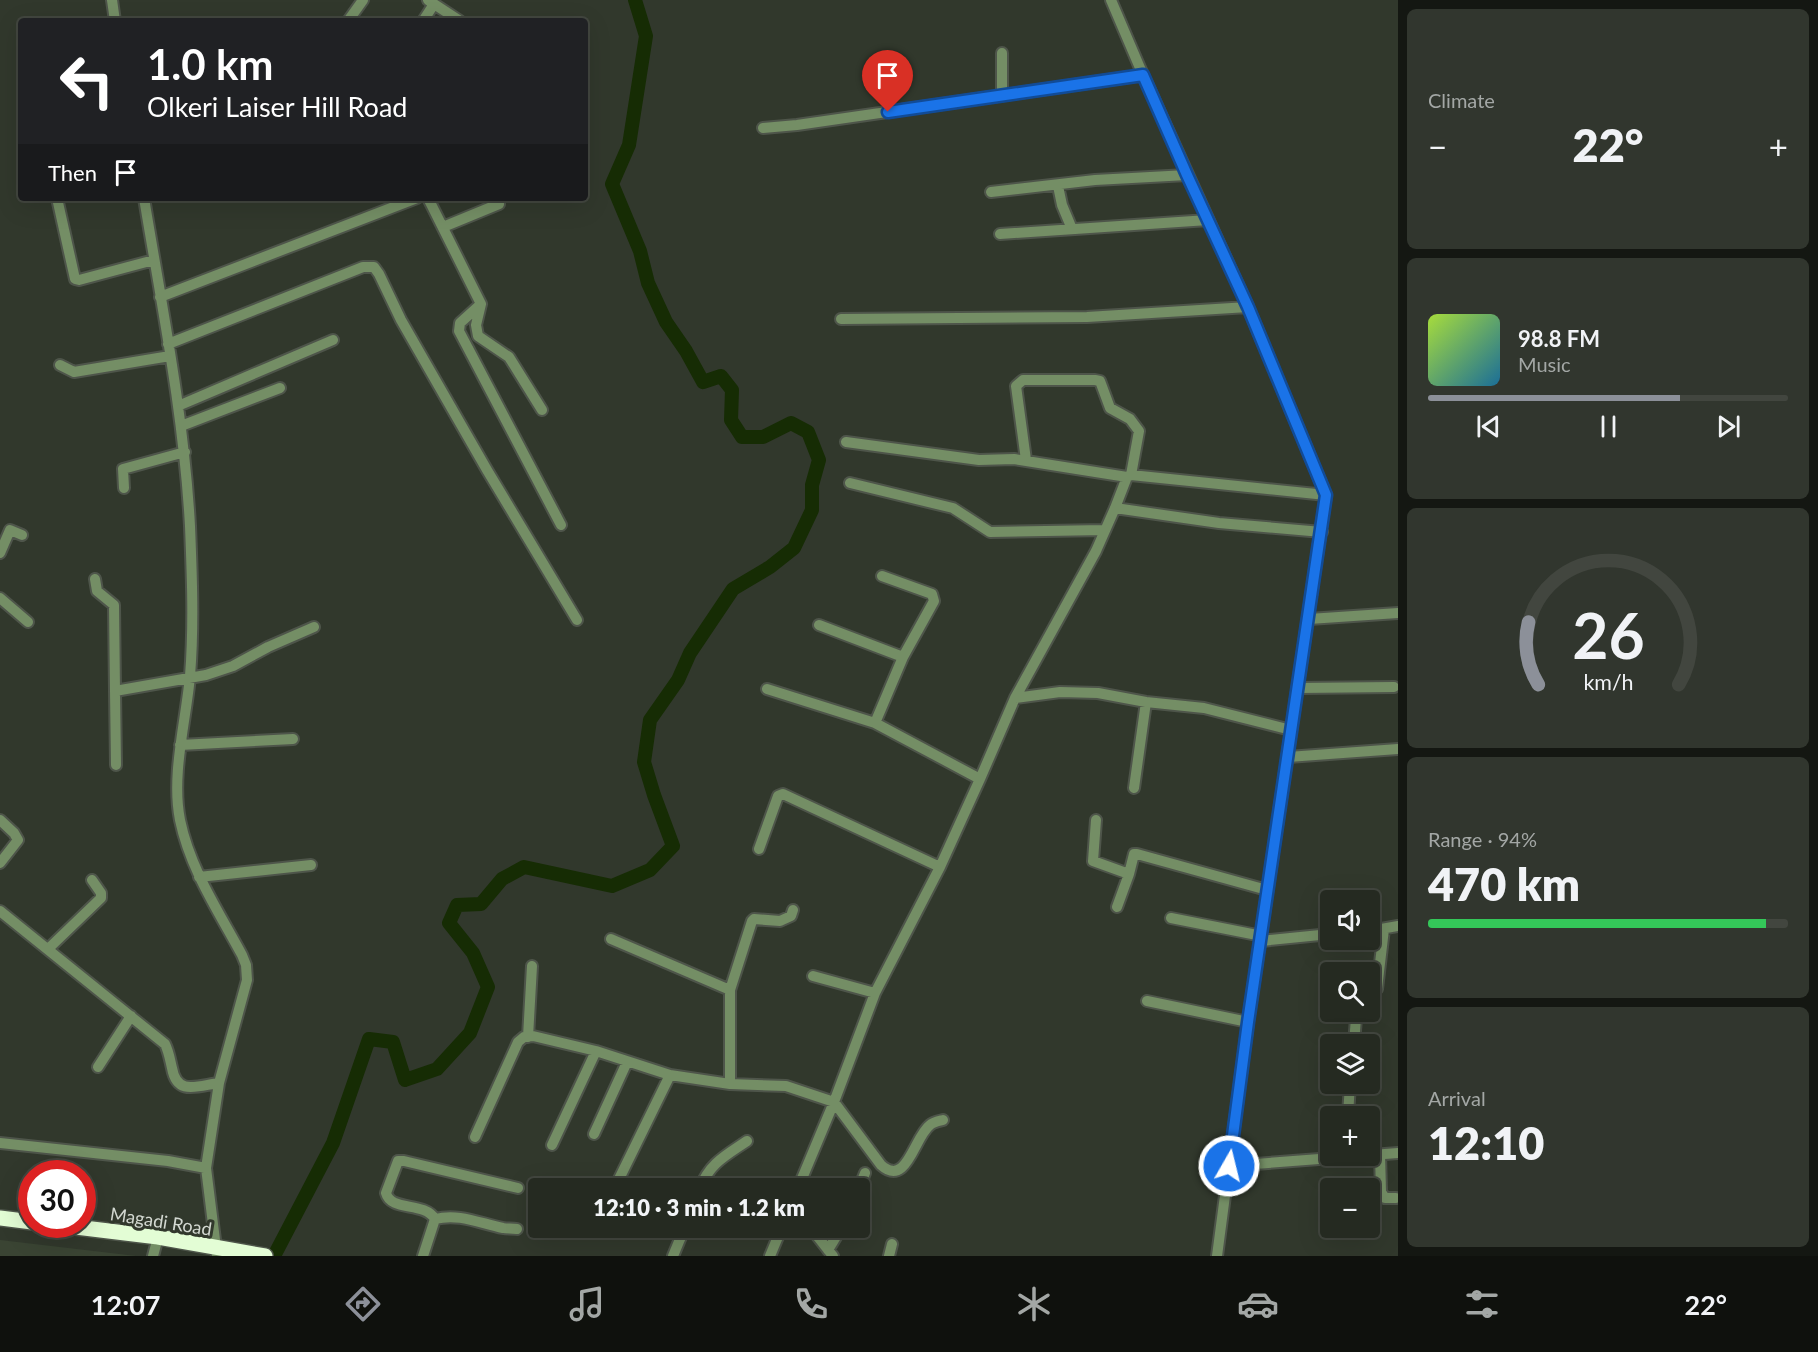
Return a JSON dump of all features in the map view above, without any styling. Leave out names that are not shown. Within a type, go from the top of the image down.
[{"type":"highway","points":[[0,1218],[18,1220]]},
{"type":"highway","name":"Magadi Road","points":[[96,1229],[158,1237],[217,1252],[265,1256]]},
{"type":"street","points":[[350,18],[363,0]]},
{"type":"street","points":[[1111,0],[1187,175],[1248,307],[1326,495],[1248,1022],[1217,1256]]},
{"type":"street","points":[[114,1],[115,18]]},
{"type":"street","points":[[424,18],[431,2],[455,18]]},
{"type":"street","points":[[1002,53],[1002,96]]},
{"type":"street","points":[[764,128],[1143,75]]},
{"type":"street","points":[[991,192],[1095,180],[1187,175]]},
{"type":"street","points":[[1058,186],[1062,205],[1072,230]]},
{"type":"street","points":[[58,201],[75,279],[79,280],[154,260]]},
{"type":"street","points":[[144,201],[185,452],[193,603],[190,677],[180,745],[178,797],[180,819],[199,877],[246,965],[245,987],[219,1083],[206,1168],[217,1252]]},
{"type":"street","points":[[160,297],[409,201]]},
{"type":"street","points":[[430,201],[481,304],[476,325],[478,336],[509,357],[516,365],[542,410]]},
{"type":"street","points":[[443,227],[499,204]]},
{"type":"street","points":[[1000,234],[1208,220]]},
{"type":"street","points":[[168,344],[363,267],[374,267],[401,320],[481,460],[577,620]]},
{"type":"street","points":[[481,304],[460,323],[459,331],[561,525]]},
{"type":"street","points":[[841,319],[1087,317],[1248,307]]},
{"type":"street","points":[[178,406],[333,340]]},
{"type":"street","points":[[60,365],[74,372],[170,356]]},
{"type":"street","points":[[802,1178],[875,993],[940,867],[1015,698],[1096,551],[1129,476],[1139,431],[1130,419],[1110,408],[1100,381],[1023,380],[1016,386],[1026,460]]},
{"type":"street","points":[[181,426],[280,388]]},
{"type":"street","points":[[846,442],[979,460],[1026,460],[1129,476],[1326,495]]},
{"type":"street","points":[[124,488],[123,469],[185,452]]},
{"type":"street","points":[[850,483],[953,508],[990,532],[1104,530]]},
{"type":"street","points":[[1115,508],[1219,523],[1322,532]]},
{"type":"street","points":[[0,553],[10,530],[22,535]]},
{"type":"street","points":[[875,723],[903,657],[934,601],[932,594],[882,576]]},
{"type":"street","points":[[95,579],[97,591],[114,605],[117,765]]},
{"type":"street","points":[[0,598],[28,622]]},
{"type":"street","points":[[1309,619],[1398,613]]},
{"type":"street","points":[[819,625],[903,657]]},
{"type":"street","points":[[115,691],[206,675],[232,666],[314,627]]},
{"type":"street","points":[[1298,688],[1394,687]]},
{"type":"street","points":[[767,690],[875,723],[980,779]]},
{"type":"street","points":[[1015,698],[1060,692],[1098,693],[1146,702],[1204,708],[1291,730]]},
{"type":"street","points":[[1134,788],[1146,702]]},
{"type":"street","points":[[180,745],[293,739]]},
{"type":"street","points":[[1288,757],[1398,749]]},
{"type":"street","points":[[759,849],[778,796],[783,794],[940,867]]},
{"type":"street","points":[[0,820],[18,840],[0,862]]},
{"type":"street","points":[[1096,820],[1092,859],[1129,874]]},
{"type":"street","points":[[1117,907],[1134,854],[1267,890]]},
{"type":"street","points":[[199,877],[311,866]]},
{"type":"street","points":[[48,949],[101,898],[101,893],[92,880]]},
{"type":"street","points":[[730,1084],[730,990],[753,920],[782,920],[791,916],[793,910]]},
{"type":"street","points":[[0,911],[165,1044],[172,1072],[178,1084],[185,1088],[219,1083]]},
{"type":"street","points":[[1172,918],[1261,939],[1320,935]]},
{"type":"street","points":[[1380,930],[1398,926]]},
{"type":"street","points":[[1380,963],[1384,929]]},
{"type":"street","points":[[611,939],[730,990]]},
{"type":"street","points":[[528,1037],[532,966]]},
{"type":"street","points":[[813,976],[875,993]]},
{"type":"street","points":[[1147,1001],[1248,1022]]},
{"type":"street","points":[[98,1067],[131,1016]]},
{"type":"street","points":[[475,1137],[518,1042],[533,1036],[596,1051],[670,1075],[730,1084],[786,1086],[834,1102],[881,1165],[891,1171],[904,1166],[919,1137],[928,1126],[944,1120]]},
{"type":"street","points":[[552,1145],[596,1051]]},
{"type":"street","points":[[594,1134],[627,1062]]},
{"type":"street","points":[[620,1178],[670,1075]]},
{"type":"street","points":[[704,1178],[713,1164],[747,1142]]},
{"type":"street","points":[[0,1143],[168,1161],[206,1168]]},
{"type":"street","points":[[1396,1198],[1385,1198],[1381,1192],[1380,1154],[1398,1153]]},
{"type":"street","points":[[1229,1166],[1320,1158]]},
{"type":"street","points":[[423,1256],[435,1220],[432,1214],[390,1202],[386,1197],[400,1161],[518,1188]]},
{"type":"street","points":[[863,1178],[865,1173]]},
{"type":"street","points":[[435,1220],[445,1216],[463,1218],[504,1229],[517,1229]]},
{"type":"street","points":[[153,1256],[158,1237]]},
{"type":"street","points":[[673,1256],[680,1238]]},
{"type":"street","points":[[770,1256],[777,1238]]},
{"type":"street","points":[[819,1238],[831,1253],[837,1238]]},
{"type":"street","points":[[889,1256],[892,1244]]},
{"type":"shaded area","points":[[0,1240],[136,1256],[0,1256]]},
{"type":"waterway","points":[[274,1256],[333,1143],[369,1039],[393,1042],[405,1080],[437,1069],[470,1033],[488,987],[473,953],[449,923],[457,905],[481,904],[502,879],[524,867],[612,886],[650,870],[673,846],[644,762],[650,720],[678,680],[690,653],[733,589],[770,567],[794,548],[812,510],[812,485],[819,460],[808,432],[791,423],[763,437],[742,437],[731,420],[732,390],[721,376],[703,382],[686,351],[666,322],[648,283],[640,251],[612,184],[629,145],[646,36],[635,0]]},
{"type":"route","points":[[888,112],[1143,75],[1248,307],[1326,495],[1267,890],[1229,1166]]}]
